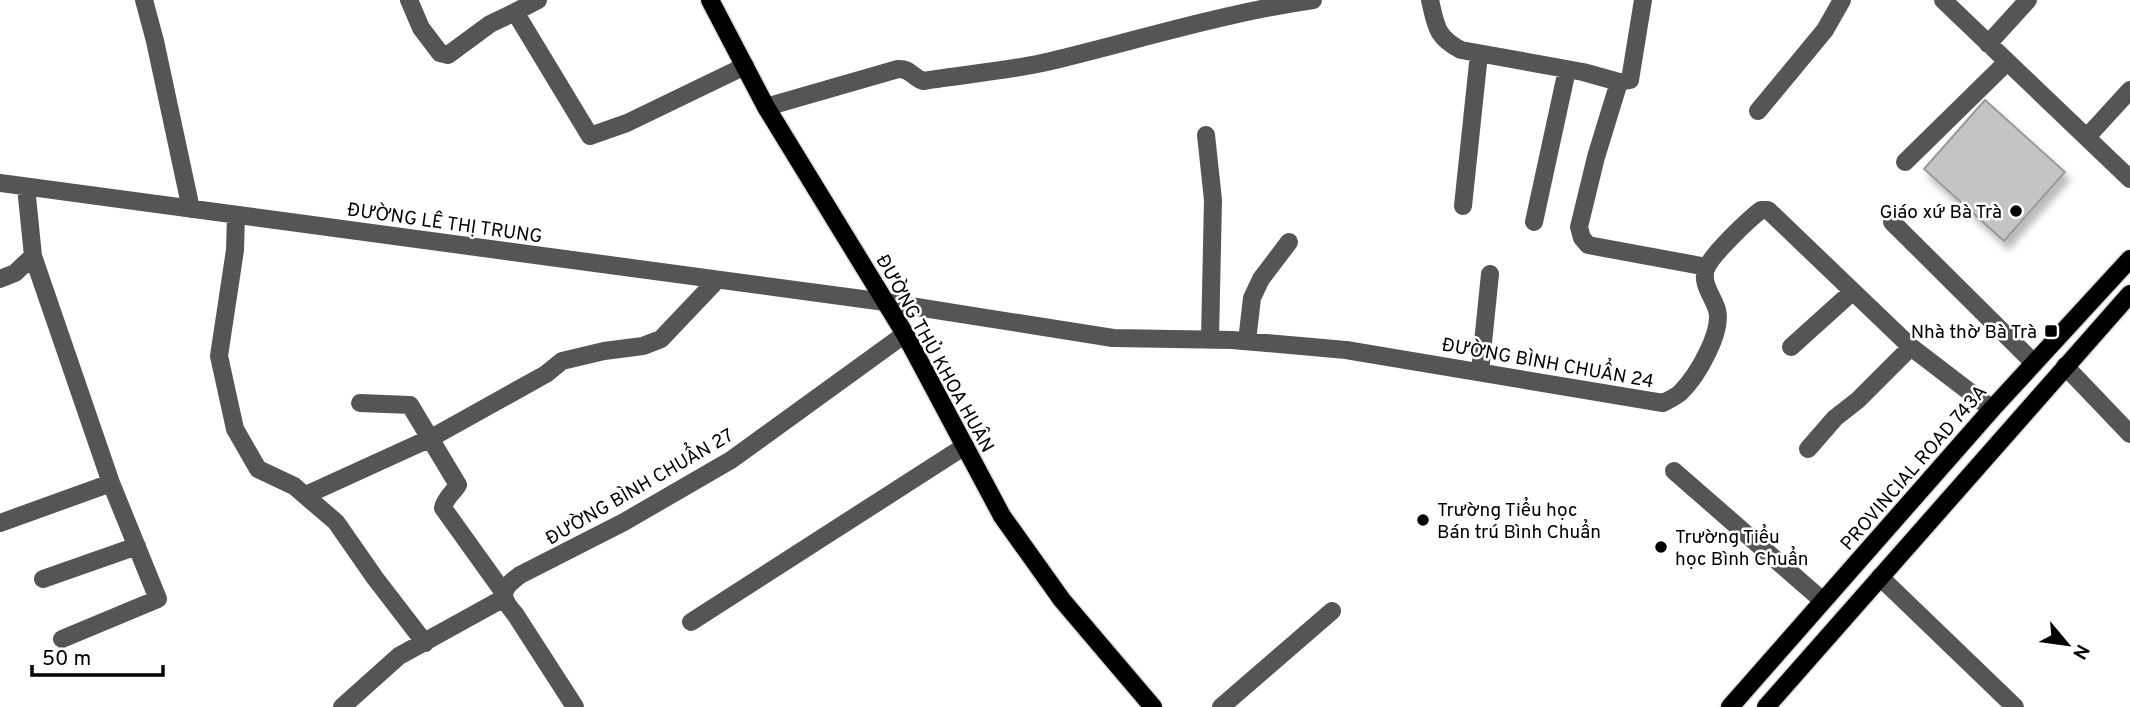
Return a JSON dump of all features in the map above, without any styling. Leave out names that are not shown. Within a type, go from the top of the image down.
[{"type":"main road","name":"ĐƯỜNG THỦ KHOA HUÂN","points":[[710,0],[766,107],[905,334],[1002,516],[1062,600],[1153,707]]},
{"type":"main road","name":"PROVINCIAL ROAD 743A","points":[[1730,707],[1992,409],[2130,259]]},
{"type":"main road","points":[[1766,707],[2130,294]]},
{"type":"main road","points":[[2073,321],[2091,337]]},
{"type":"street","points":[[144,0],[191,209]]},
{"type":"street","points":[[409,0],[421,28],[440,53],[448,55],[490,24],[538,0]]},
{"type":"street","points":[[766,107],[898,69],[904,68],[923,81],[1048,62],[1178,27],[1313,0]]},
{"type":"street","points":[[1430,0],[1436,28],[1446,42],[1461,50],[1583,72],[1619,82],[1630,80],[1643,0]]},
{"type":"street","points":[[1758,111],[1825,30],[1842,0]]},
{"type":"street","points":[[1943,0],[2130,179]]},
{"type":"street","points":[[1988,44],[2028,0]]},
{"type":"street","points":[[515,12],[590,136],[627,122],[745,66]]},
{"type":"street","points":[[1463,206],[1479,54]]},
{"type":"street","points":[[1905,162],[2007,62]]},
{"type":"street","points":[[1534,222],[1567,70]]},
{"type":"street","points":[[1619,82],[1596,157],[1579,227],[1588,246],[1707,267],[1748,220],[1761,209],[1768,210],[1911,346],[1992,409]]},
{"type":"street","points":[[2087,136],[2130,90]]},
{"type":"street","points":[[1206,135],[1213,200],[1210,339]]},
{"type":"street","name":"ĐƯỜNG LÊ THỊ TRUNG","points":[[0,183],[885,302]]},
{"type":"street","points":[[26,187],[33,257],[111,483],[159,598],[62,639]]},
{"type":"street","points":[[236,215],[235,250],[219,356],[235,429],[258,469],[294,486],[336,522],[425,643]]},
{"type":"street","points":[[1892,222],[2034,363]]},
{"type":"street","points":[[1247,341],[1252,298],[1261,279],[1289,242]]},
{"type":"street","points":[[0,279],[15,273],[33,257]]},
{"type":"street","name":"ĐƯỜNG BÌNH CHUẨN 24","points":[[885,302],[1113,338],[1210,339],[1346,350],[1663,403],[1681,393],[1710,346],[1719,322],[1717,309],[1705,281],[1707,267]]},
{"type":"street","points":[[1480,372],[1490,274]]},
{"type":"street","points":[[306,495],[431,438],[546,374],[562,362],[604,351],[643,346],[661,339],[717,280]]},
{"type":"street","points":[[1791,347],[1853,292]]},
{"type":"street","name":"ĐƯỜNG BÌNH CHUẨN 27","points":[[342,707],[400,656],[504,595],[508,584],[520,575],[625,522],[732,460],[905,334]]},
{"type":"street","points":[[1808,449],[1835,418],[1858,400],[1911,346]]},
{"type":"street","points":[[2065,366],[2130,434]]},
{"type":"street","points":[[360,403],[410,405],[458,485],[453,494],[445,500],[443,508],[504,595],[505,603],[515,614],[575,707]]},
{"type":"street","points":[[691,622],[965,446]]},
{"type":"street","points":[[1674,471],[1823,601]]},
{"type":"street","points":[[0,523],[111,483]]},
{"type":"street","points":[[43,579],[137,546]]},
{"type":"street","points":[[1880,577],[2015,707]]},
{"type":"street","points":[[1221,707],[1332,611]]},
{"type":"building","points":[[1985,100],[2065,172],[2004,241],[1924,169]]},
{"type":"place","name":"Giáo xứ Bà Trà","points":[[2016,211]]},
{"type":"place","name":"Nhà thờ Bà Trà","points":[[2051,331]]},
{"type":"place","name":"Trường Tiểu học Bán trú Bình Chuẩn","points":[[1423,520]]},
{"type":"place","name":"Trường Tiểu học Bình Chuẩn","points":[[1661,547]]}]
